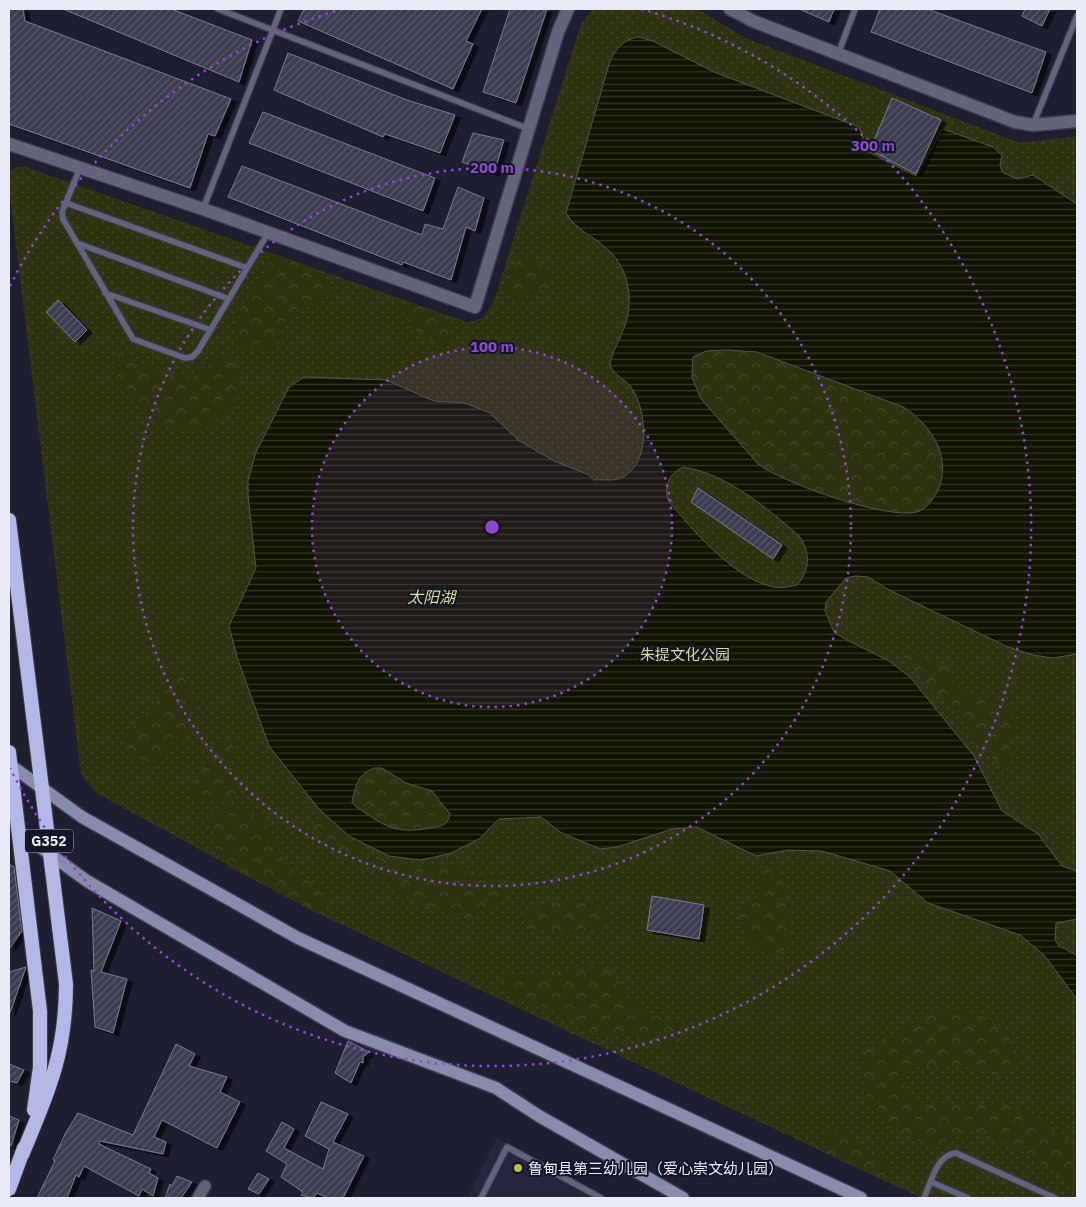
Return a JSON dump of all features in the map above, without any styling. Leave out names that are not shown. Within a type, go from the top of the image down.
[{"type":"highway","name":"G352","points":[[9,520],[65,956],[65,1030],[56,1069],[9,1189]]},
{"type":"highway","name":"G352","points":[[9,760],[14,826],[36,962],[41,1025],[37,1095],[22,1155]]},
{"type":"main road","points":[[9,760],[42,788],[82,817],[298,938],[862,1198]]},
{"type":"main road","points":[[14,826],[87,881],[345,1031],[400,1053],[467,1075],[496,1088],[539,1116],[683,1198]]},
{"type":"street","points":[[9,144],[203,209],[475,307],[558,32],[568,9]]},
{"type":"street","points":[[730,9],[752,21],[1015,122],[1033,125],[1077,121]]},
{"type":"street","points":[[198,1198],[204,1186]]},
{"type":"lane","points":[[218,9],[273,28],[529,129]]},
{"type":"lane","points":[[203,209],[281,9]]},
{"type":"lane","points":[[838,54],[855,9]]},
{"type":"lane","points":[[1033,125],[1077,16]]},
{"type":"lane","points":[[80,168],[62,212],[63,219],[134,339],[185,358],[192,357],[198,351],[268,233]]},
{"type":"lane","points":[[66,203],[247,268]]},
{"type":"lane","points":[[77,243],[229,299]]},
{"type":"lane","points":[[105,292],[211,330]]},
{"type":"lane","points":[[481,1198],[507,1147],[601,1198]]},
{"type":"lane","points":[[924,1198],[942,1158],[956,1153],[1055,1198]]},
{"type":"lane","points":[[931,1182],[968,1198]]},
{"type":"shaded area","name":"鲁甸县第三幼儿园（爱心崇文幼儿园）","points":[[497,1138],[610,1198],[467,1198]]},
{"type":"green space","name":"朱提文化公园","points":[[593,9],[697,9],[746,38],[1020,143],[1077,136],[1077,1198],[921,1198],[317,913],[96,793],[81,774],[9,188],[11,169],[23,166],[467,322],[481,319],[493,304],[581,24]]},
{"type":"green space","points":[[275,254],[308,266],[333,288],[333,292],[297,313],[286,322],[277,348],[274,351],[252,351],[243,345],[231,327]]},
{"type":"green space","points":[[522,255],[542,265],[549,274],[549,279],[547,284],[541,289],[515,301],[504,290],[517,256]]},
{"type":"green space","points":[[405,300],[440,314],[451,330],[453,347],[440,347],[420,334],[406,316]]},
{"type":"green space","points":[[706,351],[757,352],[904,407],[924,424],[938,445],[943,469],[941,482],[932,500],[926,507],[917,512],[883,511],[811,490],[789,481],[758,464],[701,399],[692,377],[693,357]]},
{"type":"green space","points":[[119,353],[132,356],[146,366],[166,374],[183,378],[195,376],[214,360],[225,355],[233,361],[240,374],[241,383],[238,397],[229,410],[210,426],[185,429],[168,427],[152,421],[146,416],[124,386],[115,369],[114,359]]},
{"type":"green space","points":[[909,651],[947,666],[954,683],[966,692],[993,700],[1008,707],[1016,725],[1012,742],[1010,767],[1002,769],[997,765],[949,703],[931,691],[903,656]]},
{"type":"green space","points":[[166,672],[185,677],[194,708],[193,728],[173,742],[170,746],[169,757],[147,767],[140,759],[125,754],[125,744],[131,729],[158,699]]},
{"type":"green space","points":[[233,736],[236,740],[232,767],[238,785],[235,794],[224,799],[195,798],[188,790],[218,746]]},
{"type":"green space","points":[[374,768],[382,768],[406,783],[432,791],[450,814],[448,821],[441,826],[418,830],[398,829],[382,823],[355,806],[352,802],[358,781],[364,774]]},
{"type":"green space","points":[[227,807],[252,813],[264,821],[272,832],[283,859],[292,871],[323,890],[327,895],[330,902],[326,910],[317,913],[229,867],[218,847],[211,825],[212,813]]},
{"type":"green space","points":[[323,813],[361,846],[348,861],[311,829]]},
{"type":"green space","points":[[381,857],[413,866],[452,864],[474,876],[501,875],[506,879],[509,892],[496,903],[476,915],[467,918],[455,916],[418,902],[391,885],[385,877]]},
{"type":"green space","points":[[771,865],[777,867],[779,872],[790,918],[788,945],[783,952],[775,954],[767,953],[751,942],[744,934],[739,917],[744,908],[760,896],[764,871]]},
{"type":"green space","points":[[570,898],[592,902],[608,918],[604,926],[596,931],[577,933],[529,929],[523,916],[531,908],[547,907],[561,899]]},
{"type":"green space","points":[[589,963],[600,965],[613,974],[630,999],[642,1009],[671,1021],[681,1028],[678,1045],[672,1047],[660,1046],[632,1033],[610,1036],[595,1034],[551,1009],[514,997],[503,986],[509,974],[543,977]]},
{"type":"green space","points":[[954,1010],[976,1014],[985,1018],[1002,1031],[1015,1049],[1019,1059],[1014,1071],[1000,1074],[976,1068],[950,1065],[919,1066],[906,1070],[905,1085],[907,1092],[918,1103],[940,1102],[968,1106],[992,1103],[1011,1105],[1038,1118],[1077,1146],[1077,1189],[1031,1155],[980,1132],[963,1132],[939,1147],[924,1143],[894,1130],[883,1122],[876,1113],[870,1104],[863,1083],[862,1072],[865,1049],[918,1020],[940,1012]]},
{"type":"green space","points":[[840,1129],[850,1133],[867,1152],[888,1164],[893,1176],[889,1183],[821,1151],[822,1142],[828,1133]]},
{"type":"water","name":"太阳湖","points":[[639,37],[653,41],[714,72],[859,127],[867,151],[916,176],[943,129],[993,147],[1002,155],[1000,164],[1002,172],[1017,179],[1033,175],[1077,204],[1077,654],[1053,658],[1033,655],[1008,647],[891,591],[868,577],[855,576],[846,578],[826,602],[825,611],[834,632],[889,661],[910,677],[974,756],[1002,811],[1038,834],[1062,866],[1077,871],[1077,919],[1056,923],[1055,939],[1059,946],[1077,955],[1077,999],[1044,955],[1020,935],[928,903],[890,871],[822,851],[788,850],[756,856],[697,827],[672,829],[617,847],[600,849],[560,832],[541,817],[499,819],[479,839],[449,854],[420,860],[389,856],[349,836],[319,809],[269,746],[237,657],[229,626],[256,568],[248,481],[256,452],[289,387],[304,377],[386,380],[434,401],[465,403],[490,413],[518,440],[554,461],[587,474],[594,480],[618,479],[629,473],[637,463],[642,451],[644,438],[641,410],[637,397],[631,387],[614,372],[610,365],[628,312],[629,292],[627,282],[624,272],[613,255],[601,243],[574,224],[566,213],[610,61],[621,45],[633,38]],"holes":[[[706,351],[757,352],[903,407],[914,415],[931,434],[938,445],[941,457],[943,469],[941,482],[932,500],[926,507],[917,512],[883,511],[811,490],[789,481],[758,464],[701,399],[692,377],[693,357]],[[683,467],[699,471],[730,484],[760,504],[799,536],[806,548],[807,567],[797,585],[776,587],[756,581],[742,573],[701,538],[668,500],[667,485],[671,477]],[[374,768],[382,768],[406,783],[432,791],[450,814],[448,821],[437,827],[418,830],[398,829],[382,823],[355,806],[352,802],[358,781]]]},
{"type":"building","points":[[9,9],[23,9],[25,21],[231,99],[215,136],[208,134],[190,188],[9,124]]},
{"type":"building","points":[[63,9],[171,9],[252,40],[239,82]]},
{"type":"building","points":[[304,9],[482,9],[466,41],[473,44],[453,89],[298,21]]},
{"type":"building","points":[[510,9],[547,9],[516,103],[483,92]]},
{"type":"building","points":[[799,9],[834,9],[829,22]]},
{"type":"building","points":[[880,9],[927,9],[1046,52],[1032,93],[871,32]]},
{"type":"building","points":[[1025,9],[1050,9],[1042,26],[1022,16]]},
{"type":"building","points":[[288,53],[407,100],[455,115],[440,153],[385,134],[383,137],[274,90]]},
{"type":"building","points":[[892,98],[941,120],[916,174],[870,150]]},
{"type":"building","points":[[263,112],[435,178],[423,211],[249,143]]},
{"type":"building","points":[[473,133],[504,140],[494,173],[462,162]]},
{"type":"building","points":[[242,166],[422,235],[425,224],[443,229],[458,187],[484,198],[475,231],[466,227],[451,280],[403,262],[402,265],[228,197]]},
{"type":"building","points":[[58,300],[87,330],[75,342],[46,312]]},
{"type":"building","points":[[698,488],[782,545],[773,559],[691,502]]},
{"type":"building","points":[[9,864],[14,867],[22,931],[9,949]]},
{"type":"building","points":[[652,896],[704,905],[699,939],[647,930]]},
{"type":"building","points":[[92,908],[121,921],[101,972],[127,979],[113,1033],[95,1027],[91,970],[94,971]]},
{"type":"building","points":[[26,967],[10,1013],[9,1013],[9,972]]},
{"type":"building","points":[[348,1041],[369,1052],[363,1057],[363,1063],[360,1062],[351,1083],[335,1073]]},
{"type":"building","points":[[176,1044],[195,1054],[189,1066],[227,1077],[220,1092],[240,1102],[217,1148],[162,1120],[154,1137],[166,1142],[163,1154],[100,1141],[99,1144],[151,1169],[149,1173],[158,1178],[153,1196],[142,1189],[139,1196],[84,1166],[79,1177],[76,1175],[67,1198],[37,1198],[55,1161],[53,1160],[65,1134],[78,1113],[133,1135]]},
{"type":"building","points":[[9,1064],[24,1070],[17,1083],[9,1081]]},
{"type":"building","points":[[321,1102],[348,1114],[333,1142],[364,1156],[343,1198],[328,1198],[317,1193],[313,1198],[301,1195],[303,1192],[281,1177],[287,1164],[266,1151],[282,1122],[294,1129],[284,1148],[323,1169],[329,1149],[305,1136]]},
{"type":"building","points":[[9,1116],[19,1120],[11,1146],[9,1146]]},
{"type":"building","points":[[258,1173],[269,1179],[259,1194],[248,1189]]},
{"type":"building","points":[[177,1176],[192,1182],[181,1198],[165,1198],[170,1184],[172,1186]]},
{"type":"place","name":"鲁甸县第三幼儿园（爱心崇文幼儿园）","points":[[518,1168]]}]
